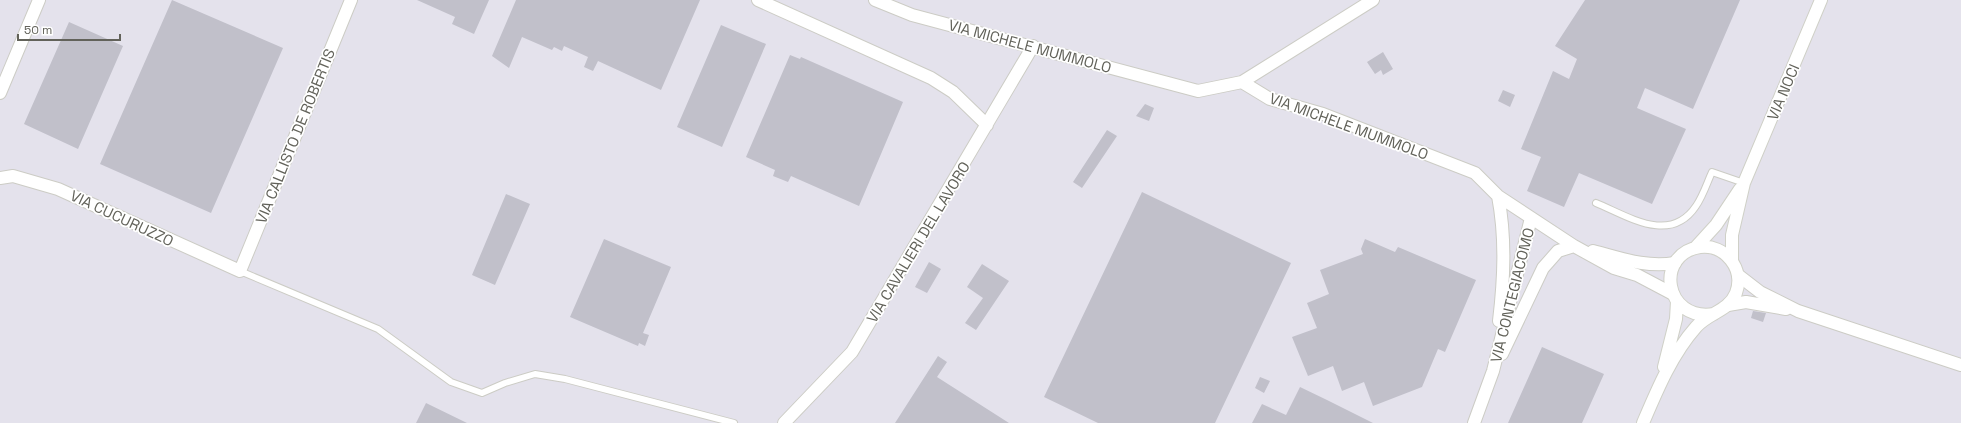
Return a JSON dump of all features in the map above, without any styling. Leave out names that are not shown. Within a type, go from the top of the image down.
[{"type":"street","points":[[0,93],[39,0]]},
{"type":"street","name":"VIA CALLISTO DE ROBERTIS","points":[[240,271],[351,0]]},
{"type":"street","points":[[758,0],[931,78],[953,92],[987,125]]},
{"type":"street","name":"VIA MICHELE MUMMOLO","points":[[875,0],[912,16],[1033,46],[1198,91],[1242,82],[1270,99],[1323,114],[1475,173],[1498,196],[1574,246],[1614,268],[1637,276],[1675,298]]},
{"type":"street","points":[[1242,82],[1373,0]]},
{"type":"street","name":"VIA NOCI","points":[[1732,260],[1732,235],[1744,184],[1821,0]]},
{"type":"street","name":"VIA CAVALIERI DEL LAVORO","points":[[784,423],[852,352],[1033,46]]},
{"type":"street","name":"VIA CUCURUZZO","points":[[0,178],[12,176],[58,189],[240,271]]},
{"type":"street","name":"VIA NOCI","points":[[1695,248],[1716,225],[1744,184]]},
{"type":"street","name":"VIA CONTEGIACOMO","points":[[1493,372],[1504,266],[1504,238],[1498,196]]},
{"type":"street","name":"VIA CONTEGIACOMO","points":[[1493,372],[1531,218]]},
{"type":"street","name":"VIA MICHELE MUMMOLO","points":[[1574,246],[1641,264],[1661,265],[1675,263]]},
{"type":"street","name":"VIA CONTEGIACOMO","points":[[1474,423],[1493,372],[1543,268],[1558,251],[1574,246]]},
{"type":"street","points":[[1643,423],[1657,392],[1682,345],[1697,326],[1728,305],[1737,292],[1738,275],[1732,260],[1726,254],[1711,247],[1695,248],[1680,256],[1675,263],[1670,278],[1675,298],[1676,319],[1671,343],[1657,392]]},
{"type":"street","points":[[1738,275],[1760,292],[1798,311],[1961,365]]},
{"type":"street","points":[[1675,298],[1690,312],[1706,315],[1714,314]]},
{"type":"street","points":[[1728,305],[1746,302],[1798,311]]},
{"type":"lane","points":[[1596,202],[1653,226],[1667,226],[1682,221],[1696,206],[1712,172],[1744,184]]},
{"type":"lane","points":[[240,271],[378,329],[451,382],[482,393],[505,383],[536,374],[734,423]]},
{"type":"building","points":[[172,0],[283,48],[211,213],[100,164]]},
{"type":"building","points":[[417,0],[489,0],[474,34],[452,24],[455,17]]},
{"type":"building","points":[[516,0],[700,0],[661,90],[598,61],[593,71],[584,67],[588,57],[564,46],[562,51],[554,47],[552,50],[522,37],[509,68],[492,56]]},
{"type":"building","points":[[1585,0],[1740,0],[1693,109],[1645,88],[1637,108],[1686,129],[1652,204],[1579,173],[1564,207],[1527,191],[1541,157],[1521,149],[1553,71],[1569,79],[1577,59],[1555,46]]},
{"type":"building","points":[[69,22],[123,46],[78,149],[24,124]]},
{"type":"building","points":[[721,25],[766,44],[722,147],[677,127]]},
{"type":"building","points":[[1383,52],[1393,69],[1383,75],[1381,70],[1375,74],[1367,62]]},
{"type":"building","points":[[790,55],[800,59],[801,57],[903,102],[859,206],[791,176],[788,182],[773,176],[775,170],[746,157]]},
{"type":"building","points":[[1503,90],[1515,95],[1510,107],[1498,101]]},
{"type":"building","points":[[1145,104],[1154,108],[1149,121],[1136,116]]},
{"type":"building","points":[[1107,130],[1117,136],[1082,188],[1073,182]]},
{"type":"building","points":[[1142,192],[1291,263],[1215,423],[1098,423],[1044,397]]},
{"type":"building","points":[[506,194],[530,204],[495,285],[472,275]]},
{"type":"building","points":[[604,239],[671,267],[643,333],[649,335],[645,346],[639,343],[638,346],[570,317]]},
{"type":"building","points":[[1365,239],[1395,252],[1398,247],[1476,280],[1445,352],[1438,349],[1422,387],[1373,406],[1364,382],[1342,391],[1333,366],[1308,376],[1292,337],[1317,328],[1307,303],[1329,294],[1320,270],[1363,254],[1361,249]]},
{"type":"building","points":[[929,262],[941,269],[927,293],[915,287]]},
{"type":"building","points":[[982,264],[1009,281],[976,330],[965,323],[983,298],[967,287]]},
{"type":"building","points":[[1753,311],[1766,313],[1763,322],[1751,318]]},
{"type":"building","points":[[1542,347],[1604,374],[1582,423],[1508,423]]},
{"type":"building","points":[[938,356],[947,362],[937,377],[1009,423],[895,423]]},
{"type":"building","points":[[1260,377],[1270,381],[1264,393],[1255,388]]},
{"type":"building","points":[[1300,387],[1373,423],[1252,423],[1262,404],[1286,415]]},
{"type":"building","points":[[426,403],[467,423],[416,423]]}]
